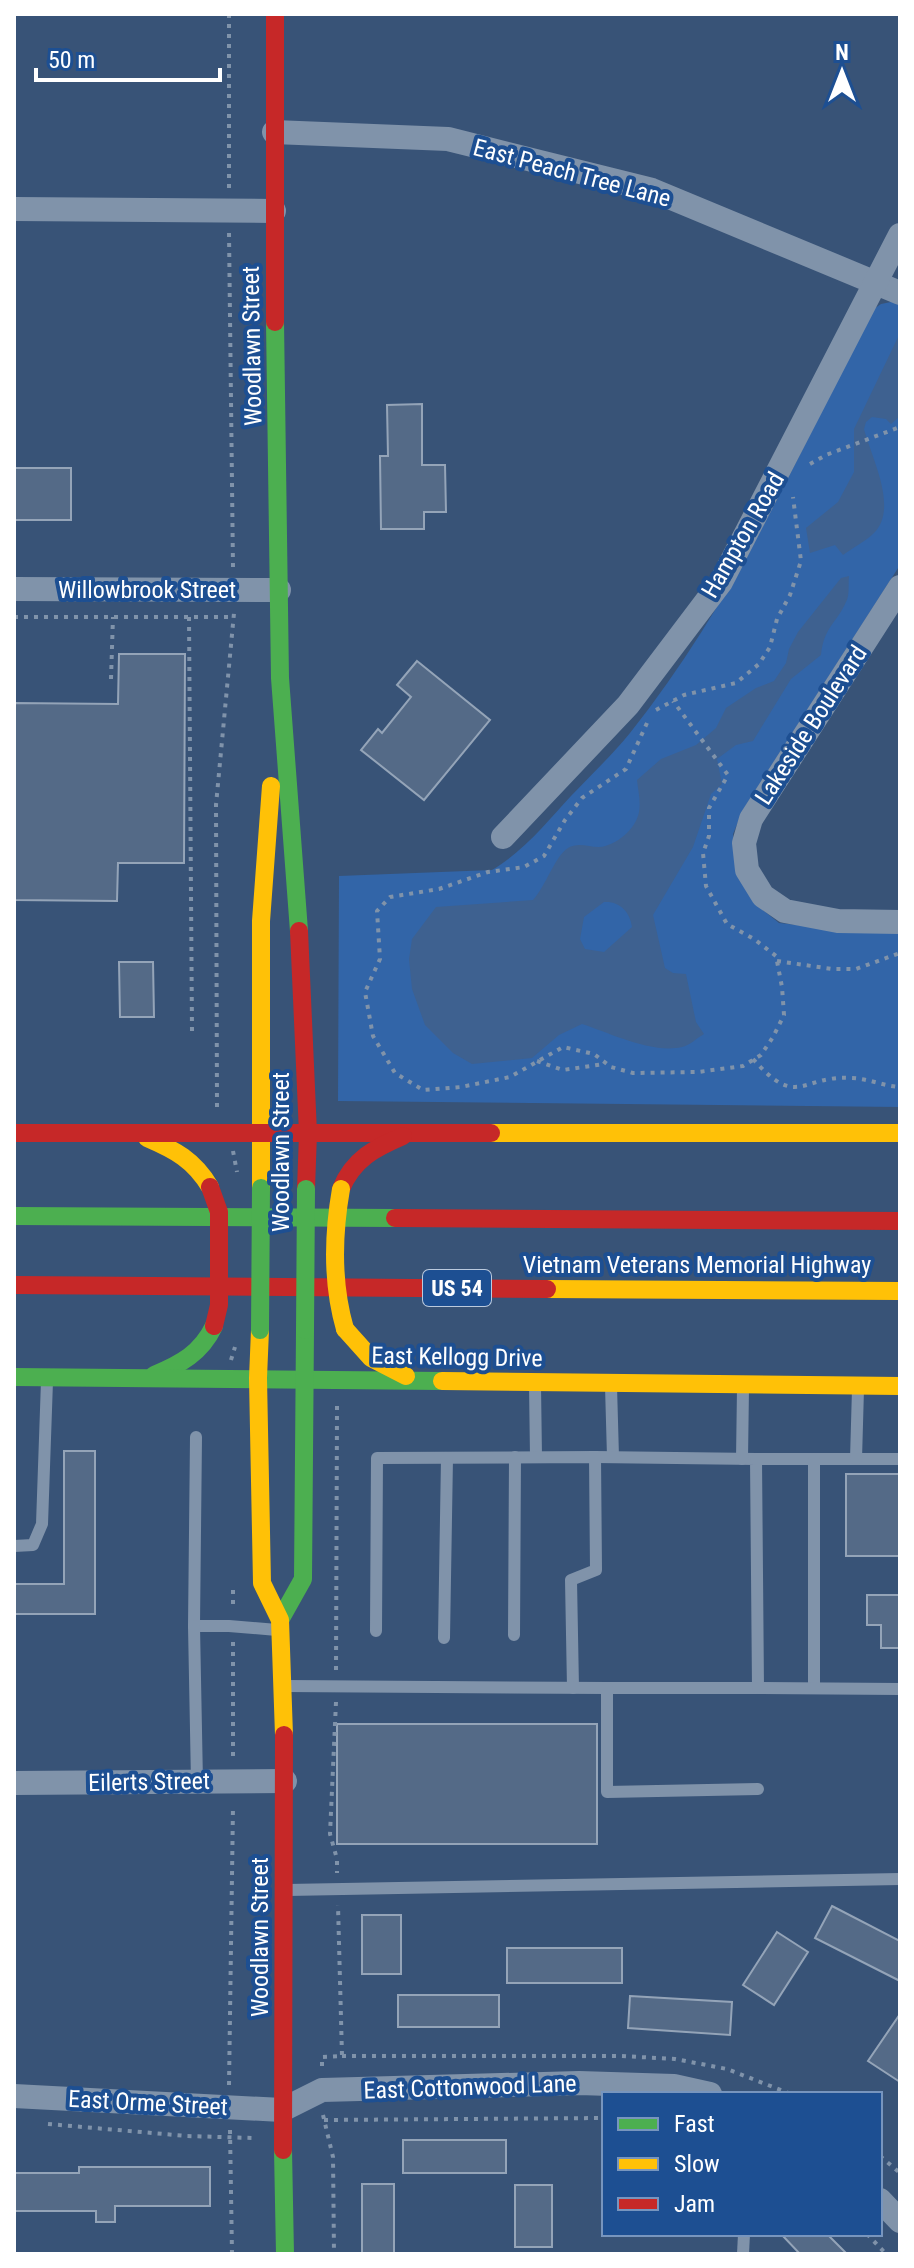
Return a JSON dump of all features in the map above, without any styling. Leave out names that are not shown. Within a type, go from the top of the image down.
[{"type":"main road","name":"Woodlawn Street","points":[[275,14],[274,211],[280,678],[299,922],[308,1133],[303,1579],[280,1625]]},
{"type":"main road","name":"Woodlawn Street","points":[[280,678],[261,921],[258,1378],[262,1583],[280,1625],[285,1781],[282,2110],[285,2254]]},
{"type":"main road","points":[[14,1133],[900,1133]]},
{"type":"main road","points":[[136,1134],[186,1154],[200,1169],[219,1212],[219,1305],[208,1341],[185,1363],[146,1378]]},
{"type":"main road","points":[[407,1134],[366,1152],[346,1175],[337,1205],[337,1302],[345,1329],[356,1347],[372,1360],[416,1380]]},
{"type":"main road","name":"Vietnam Veterans Memorial Highway","points":[[14,1216],[900,1221]]},
{"type":"main road","name":"Vietnam Veterans Memorial Highway","points":[[14,1285],[900,1291]]},
{"type":"main road","name":"East Kellogg Drive","points":[[14,1377],[900,1386]]},
{"type":"street","name":"East Peach Tree Lane","points":[[274,132],[448,139],[652,190],[900,293]]},
{"type":"street","points":[[14,209],[274,211]]},
{"type":"street","name":"Hampton Road","points":[[503,837],[628,705],[721,582],[900,235]]},
{"type":"street","name":"Lakeside Boulevard","points":[[900,587],[751,819],[744,843],[747,870],[763,896],[785,911],[838,921],[900,922]]},
{"type":"street","name":"Willowbrook Street","points":[[14,589],[279,590]]},
{"type":"street","name":"Eilerts Street","points":[[14,1783],[285,1781]]},
{"type":"street","name":"East Cottonwood Lane","points":[[282,2110],[322,2090],[674,2086],[701,2092]]},
{"type":"street","name":"East Orme Street","points":[[14,2096],[282,2110]]},
{"type":"street","points":[[882,2202],[900,2221]]},
{"type":"lane","points":[[14,1546],[33,1545],[42,1524],[47,1378]]},
{"type":"lane","points":[[534,1382],[536,1457]]},
{"type":"lane","points":[[611,1383],[613,1457]]},
{"type":"lane","points":[[743,1385],[758,1688]]},
{"type":"lane","points":[[856,1459],[858,1386]]},
{"type":"lane","points":[[196,1437],[194,1626],[197,1782]]},
{"type":"lane","points":[[514,1635],[515,1457]]},
{"type":"lane","points":[[573,1688],[571,1580],[596,1570],[595,1457]]},
{"type":"lane","points":[[376,1631],[377,1458],[900,1459]]},
{"type":"lane","points":[[444,1638],[447,1458]]},
{"type":"lane","points":[[814,1459],[814,1688]]},
{"type":"lane","points":[[194,1626],[280,1625]]},
{"type":"lane","points":[[282,1686],[900,1689]]},
{"type":"lane","points":[[607,1688],[607,1792],[758,1789]]},
{"type":"lane","points":[[284,1890],[900,1879]]},
{"type":"path","points":[[803,468],[826,455],[900,427]]},
{"type":"path","points":[[673,701],[728,775],[709,808],[709,836],[703,853],[706,886],[727,924],[776,956],[784,1015],[761,1055],[743,1066],[698,1072],[633,1073],[606,1064],[594,1054],[563,1047],[510,1077],[423,1090],[395,1073],[373,1036],[365,992],[380,959],[377,911],[390,897],[439,889],[488,872],[524,867],[544,856],[582,798],[626,769],[651,713],[673,701],[684,695],[736,683],[759,664],[770,647],[777,619],[790,595],[801,561],[791,486]]},
{"type":"path","points":[[14,617],[234,617]]},
{"type":"path","points":[[111,679],[113,617]]},
{"type":"path","points":[[189,617],[192,1032]]},
{"type":"path","points":[[777,961],[832,969],[856,969],[900,953]]},
{"type":"path","points":[[753,1059],[770,1078],[782,1085],[802,1088],[851,1077],[883,1086],[900,1087]]},
{"type":"path","points":[[537,1061],[563,1070],[606,1064]]},
{"type":"path","points":[[334,2254],[333,2157],[324,2120],[322,2057],[342,2056],[337,1859],[330,1834],[336,1687],[337,1404]]},
{"type":"path","points":[[324,2120],[602,2118]]},
{"type":"path","points":[[45,2124],[187,2136],[253,2138]]},
{"type":"path","points":[[882,2158],[900,2173]]},
{"type":"path","points":[[869,2236],[886,2254]]},
{"type":"shaded area","points":[[900,303],[900,565],[743,810],[733,834],[736,859],[758,906],[779,923],[900,932],[900,1107],[338,1101],[339,876],[492,870],[534,836],[623,741],[700,634],[790,475],[871,311],[881,304]]},
{"type":"shaded area","points":[[900,333],[899,417],[891,424],[886,419],[872,417],[864,429],[884,496],[881,523],[874,533],[843,555],[835,545],[810,553],[806,528],[838,502],[854,472],[854,429]]},
{"type":"shaded area","points":[[849,576],[847,599],[828,632],[821,655],[791,679],[753,741],[736,745],[717,759],[722,784],[711,794],[693,847],[653,915],[665,968],[673,973],[686,974],[696,1022],[704,1034],[685,1046],[658,1048],[631,1042],[582,1024],[559,1035],[532,1058],[472,1064],[453,1053],[425,1025],[412,989],[409,959],[412,939],[436,907],[533,900],[568,848],[579,845],[605,846],[624,836],[639,812],[637,780],[661,759],[696,745],[716,728],[726,708],[756,688],[774,681],[786,663],[798,632],[841,578]],"holes":[[[604,902],[623,908],[632,927],[604,952],[585,949],[580,939],[584,917]]]},
{"type":"building","points":[[422,404],[422,465],[445,465],[446,512],[424,512],[424,529],[381,529],[380,456],[388,456],[387,405]]},
{"type":"building","points":[[14,468],[71,468],[71,520],[14,520]]},
{"type":"building","points":[[119,654],[185,654],[184,863],[118,863],[117,901],[14,900],[14,703],[118,704]]},
{"type":"building","points":[[417,661],[490,720],[424,800],[361,750],[378,729],[382,733],[411,697],[397,685]]},
{"type":"building","points":[[119,962],[153,962],[154,1017],[120,1017]]},
{"type":"building","points":[[64,1451],[95,1451],[95,1614],[14,1614],[14,1584],[64,1584]]},
{"type":"building","points":[[846,1474],[900,1474],[900,1556],[846,1556]]},
{"type":"building","points":[[867,1595],[900,1595],[900,1648],[881,1648],[881,1625],[867,1625]]},
{"type":"building","points":[[337,1724],[597,1724],[597,1844],[337,1844]]},
{"type":"building","points":[[832,1906],[900,1941],[900,1981],[815,1938]]},
{"type":"building","points":[[362,1915],[401,1915],[401,1974],[362,1974]]},
{"type":"building","points":[[777,1932],[808,1952],[774,2005],[743,1985]]},
{"type":"building","points":[[507,1948],[622,1948],[622,1983],[507,1983]]},
{"type":"building","points":[[398,1995],[499,1995],[499,2027],[398,2027]]},
{"type":"building","points":[[630,1996],[732,2002],[730,2035],[628,2028]]},
{"type":"building","points":[[900,2014],[900,2082],[868,2061]]},
{"type":"building","points":[[403,2140],[506,2140],[506,2173],[403,2173]]},
{"type":"building","points":[[79,2167],[210,2167],[210,2206],[115,2206],[115,2222],[96,2222],[96,2211],[14,2211],[14,2173],[79,2173]]},
{"type":"building","points":[[362,2184],[394,2184],[394,2254],[362,2254]]},
{"type":"building","points":[[515,2185],[552,2185],[552,2247],[515,2247]]},
{"type":"building","points":[[783,2236],[829,2236],[847,2254],[800,2254]]},
{"type":"traffic: fast","points":[[275,322],[280,678],[299,931]]},
{"type":"traffic: fast","points":[[260,1330],[261,1188]]},
{"type":"traffic: fast","points":[[305,1330],[306,1189]]},
{"type":"traffic: fast","points":[[14,1216],[395,1218]]},
{"type":"traffic: fast","points":[[154,1375],[189,1356],[203,1344],[214,1326]]},
{"type":"traffic: fast","points":[[280,1620],[303,1579],[305,1330]]},
{"type":"traffic: fast","points":[[14,1377],[442,1381]]},
{"type":"traffic: fast","points":[[283,2150],[285,2254]]},
{"type":"traffic: slow","points":[[261,1188],[261,921],[271,786]]},
{"type":"traffic: slow","points":[[491,1133],[900,1133]]},
{"type":"traffic: slow","points":[[147,1138],[183,1157],[210,1187]]},
{"type":"traffic: slow","points":[[341,1189],[335,1259],[345,1329]]},
{"type":"traffic: slow","points":[[547,1289],[900,1291]]},
{"type":"traffic: slow","points":[[345,1329],[371,1358],[406,1376]]},
{"type":"traffic: slow","points":[[260,1330],[262,1583],[280,1620],[284,1735]]},
{"type":"traffic: slow","points":[[442,1381],[900,1386]]},
{"type":"traffic: jam","points":[[275,14],[275,322]]},
{"type":"traffic: jam","points":[[299,931],[308,1133],[306,1189]]},
{"type":"traffic: jam","points":[[14,1133],[491,1133]]},
{"type":"traffic: jam","points":[[341,1189],[352,1170],[366,1156],[403,1136]]},
{"type":"traffic: jam","points":[[210,1187],[219,1212],[219,1305],[214,1326]]},
{"type":"traffic: jam","points":[[395,1218],[900,1221]]},
{"type":"traffic: jam","points":[[14,1285],[547,1289]]},
{"type":"traffic: jam","points":[[283,2150],[284,1735]]}]
